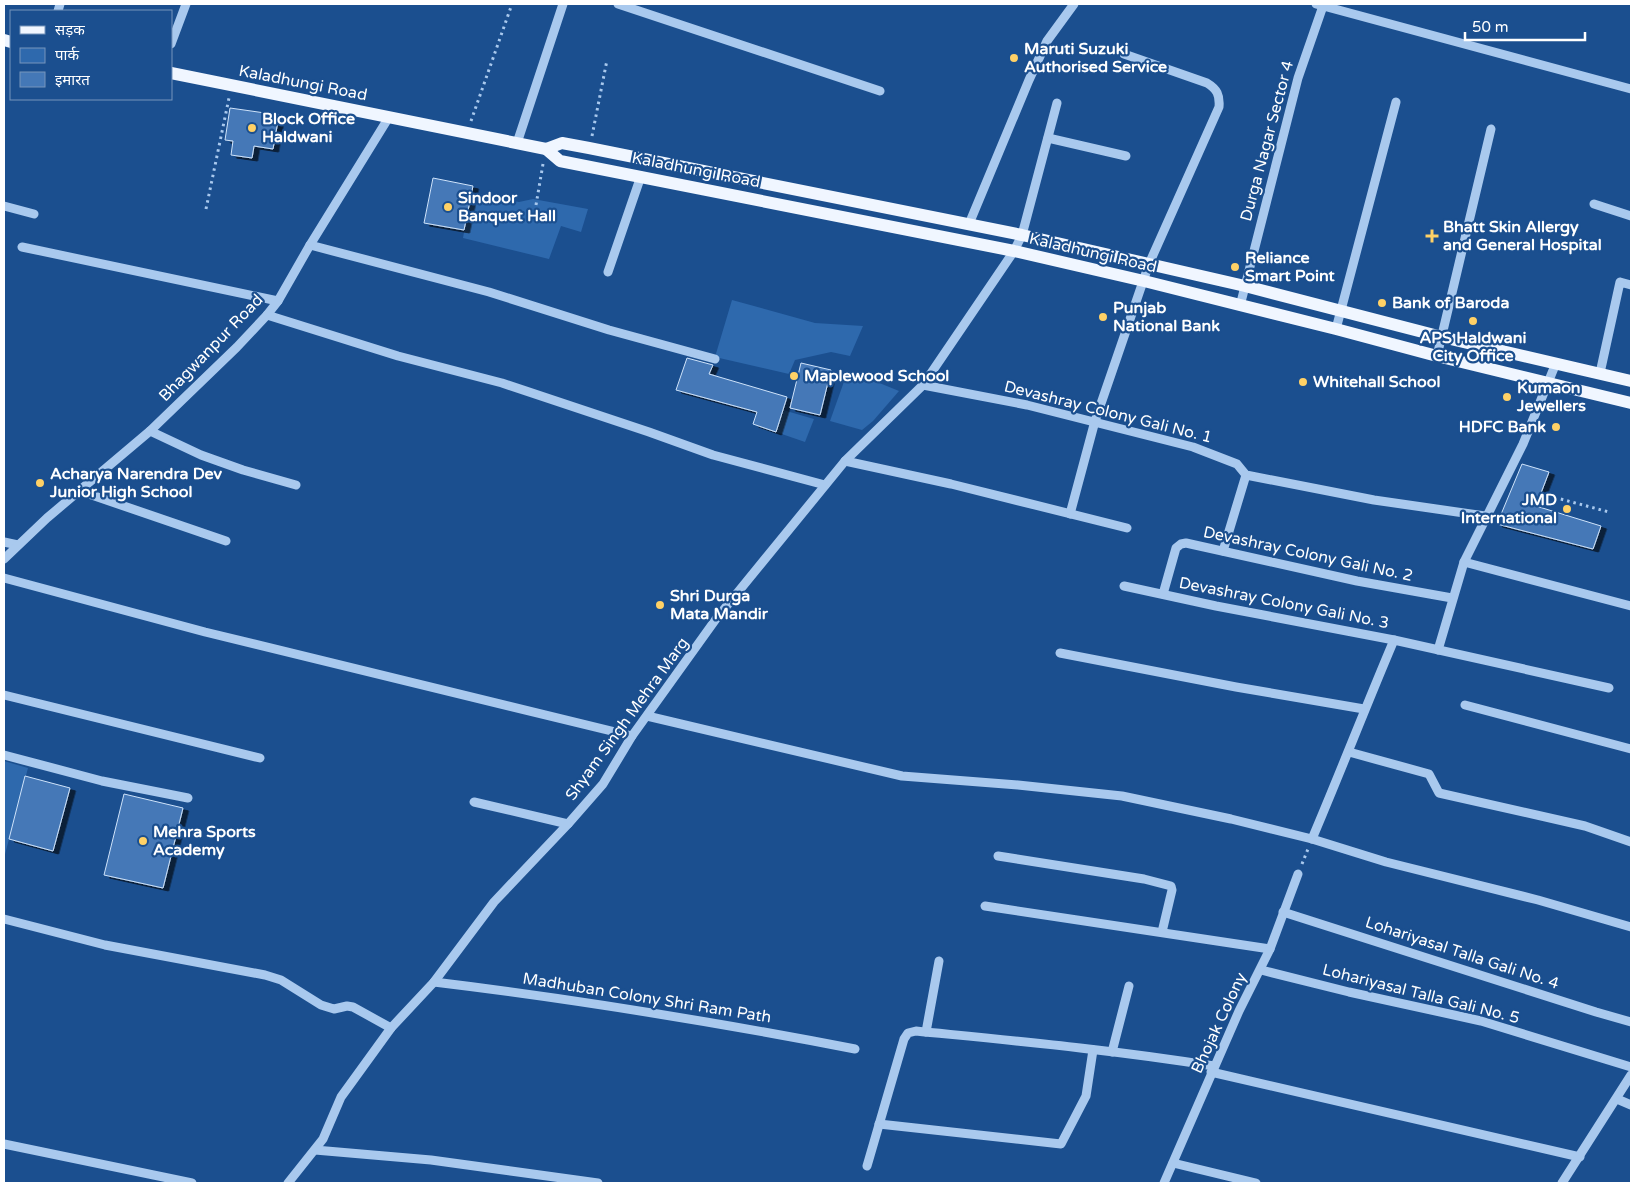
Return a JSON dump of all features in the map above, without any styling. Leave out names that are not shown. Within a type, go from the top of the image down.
[{"type":"main road","name":"Kaladhungi Road","points":[[172,73],[546,149],[560,161],[1014,251],[1144,281],[1437,356],[1631,403]]},
{"type":"main road","name":"Kaladhungi Road","points":[[546,149],[562,143],[1022,235],[1245,286],[1442,337],[1631,381]]},
{"type":"main road","points":[[829,214],[833,196]]},
{"type":"street","points":[[172,41],[186,4]]},
{"type":"street","points":[[517,143],[563,4]]},
{"type":"street","points":[[618,4],[880,91]]},
{"type":"street","points":[[969,224],[1047,41],[1074,4]]},
{"type":"street","points":[[1320,5],[1631,89]]},
{"type":"street","name":"Durga Nagar Sector 4","points":[[1240,306],[1298,78],[1320,5]]},
{"type":"street","points":[[1070,514],[1095,421],[1150,264],[1219,107],[1220,98],[1215,88],[1206,83],[1124,54]]},
{"type":"street","points":[[1336,329],[1396,102]]},
{"type":"street","name":"Shyam Singh Mehra Marg","points":[[288,1183],[323,1139],[341,1097],[391,1028],[434,982],[494,902],[603,784],[632,736],[716,619],[845,461],[923,385],[1014,251],[1022,235],[1056,104]]},
{"type":"street","name":"Bhagwanpur Road","points":[[4,559],[150,431],[237,347],[267,315],[278,301],[310,245],[389,117]]},
{"type":"street","points":[[1437,356],[1491,128]]},
{"type":"street","points":[[1048,138],[1126,156]]},
{"type":"street","points":[[608,272],[641,176]]},
{"type":"street","points":[[1594,204],[1631,216]]},
{"type":"street","points":[[4,206],[34,214]]},
{"type":"street","points":[[310,245],[489,292],[609,330],[715,359]]},
{"type":"street","points":[[22,247],[278,301]]},
{"type":"street","points":[[1600,373],[1620,282],[1631,285]]},
{"type":"street","points":[[267,315],[398,356],[502,383],[713,455],[825,485]]},
{"type":"street","points":[[1556,363],[1523,444],[1464,562],[1438,650],[1608,688]]},
{"type":"street","name":"Devashray Colony Gali No. 1","points":[[923,385],[1027,405],[1192,447],[1238,464],[1246,475],[1374,500],[1486,516]]},
{"type":"street","points":[[150,431],[202,455],[243,470],[296,485]]},
{"type":"street","points":[[845,461],[951,484],[1127,528]]},
{"type":"street","points":[[1223,551],[1246,475]]},
{"type":"street","points":[[80,491],[226,541]]},
{"type":"street","points":[[4,542],[18,545]]},
{"type":"street","name":"Devashray Colony Gali No. 2","points":[[1163,594],[1176,548],[1180,544],[1223,551],[1357,581],[1452,598]]},
{"type":"street","points":[[1464,562],[1631,606]]},
{"type":"street","points":[[4,578],[205,632],[632,736]]},
{"type":"street","name":"Devashray Colony Gali No. 3","points":[[1124,586],[1438,650]]},
{"type":"street","points":[[1312,839],[1394,640]]},
{"type":"street","points":[[1060,653],[1236,687],[1364,709]]},
{"type":"street","points":[[4,695],[260,758]]},
{"type":"street","points":[[1465,705],[1631,749]]},
{"type":"street","points":[[647,716],[902,776],[1018,785],[1122,796],[1312,839],[1386,862],[1538,900],[1631,927]]},
{"type":"street","points":[[1349,752],[1429,774],[1439,793],[1585,826],[1631,842]]},
{"type":"street","points":[[4,755],[102,781],[188,798]]},
{"type":"street","points":[[474,802],[568,824]]},
{"type":"street","points":[[998,856],[1144,879],[1171,886],[1172,890],[1162,932]]},
{"type":"street","name":"Bhojak Colony","points":[[1164,1183],[1239,1011],[1261,970],[1298,874]]},
{"type":"street","points":[[985,906],[1270,949]]},
{"type":"street","name":"Lohariyasal Talla Gali No. 4","points":[[1284,912],[1562,1002],[1631,1022]]},
{"type":"street","points":[[4,919],[106,945],[265,974],[281,980],[321,1005],[334,1009],[347,1006],[353,1007],[391,1028]]},
{"type":"street","points":[[926,1032],[939,960]]},
{"type":"street","name":"Lohariyasal Talla Gali No. 5","points":[[1261,970],[1349,992],[1481,1021],[1631,1067]]},
{"type":"street","name":"Madhuban Colony Shri Ram Path","points":[[434,982],[539,995],[726,1024],[855,1049]]},
{"type":"street","points":[[1112,1052],[1129,986]]},
{"type":"street","points":[[867,1166],[904,1039],[908,1033],[916,1031],[1112,1052],[1213,1069],[1580,1157]]},
{"type":"street","points":[[879,1124],[1061,1144],[1086,1096],[1093,1050]]},
{"type":"street","points":[[1562,1183],[1631,1075]]},
{"type":"street","points":[[1617,1099],[1631,1105]]},
{"type":"street","points":[[4,1144],[192,1183]]},
{"type":"street","points":[[315,1150],[431,1160],[598,1183]]},
{"type":"street","points":[[1173,1163],[1256,1183]]},
{"type":"path","points":[[467,132],[512,4]]},
{"type":"path","points":[[589,148],[607,60]]},
{"type":"path","points":[[206,208],[231,85]]},
{"type":"path","points":[[536,205],[546,149]]},
{"type":"path","points":[[1542,494],[1609,512]]},
{"type":"path","points":[[1298,874],[1312,839]]},
{"type":"green space","points":[[471,192],[519,202],[533,199],[588,209],[581,232],[561,226],[549,259],[463,238]]},
{"type":"green space","points":[[732,300],[815,323],[863,326],[850,356],[831,352],[795,360],[789,374],[715,357]]},
{"type":"green space","points":[[855,373],[899,391],[873,421],[862,430],[830,421],[846,376]]},
{"type":"green space","points":[[783,410],[814,419],[805,442],[776,432]]},
{"type":"green space","points":[[4,761],[28,768],[4,858]]},
{"type":"building","name":"Block Office Haldwani","points":[[230,108],[279,115],[273,149],[254,146],[252,158],[231,155],[233,141],[225,140]]},
{"type":"building","name":"Sindoor Banquet Hall","points":[[433,178],[473,186],[464,230],[424,223]]},
{"type":"building","points":[[687,358],[713,365],[709,374],[787,397],[776,432],[753,424],[757,412],[676,390]]},
{"type":"building","points":[[801,363],[831,370],[820,415],[790,408]]},
{"type":"building","points":[[1522,464],[1549,472],[1536,506],[1601,526],[1593,549],[1497,524]]},
{"type":"building","points":[[25,776],[70,788],[53,851],[9,839]]},
{"type":"building","name":"Mehra Sports Academy","points":[[124,794],[183,808],[163,888],[104,875]]},
{"type":"place","name":"Maruti Suzuki Authorised Service","points":[[1014,58]]},
{"type":"place","name":"Block Office Haldwani","points":[[252,128]]},
{"type":"place","name":"Sindoor Banquet Hall","points":[[448,207]]},
{"type":"place","name":"Bhatt Skin Allergy and General Hospital","points":[[1432,236]]},
{"type":"place","name":"Reliance Smart Point","points":[[1235,267]]},
{"type":"place","name":"Bank of Baroda","points":[[1382,303]]},
{"type":"place","name":"Punjab National Bank","points":[[1103,317]]},
{"type":"place","name":"APS Haldwani City Office","points":[[1473,321]]},
{"type":"place","name":"Maplewood School","points":[[794,376]]},
{"type":"place","name":"Whitehall School","points":[[1303,382]]},
{"type":"place","name":"Kumaon Jewellers","points":[[1507,397]]},
{"type":"place","name":"HDFC Bank","points":[[1556,427]]},
{"type":"place","name":"Acharya Narendra Dev Junior High School","points":[[40,483]]},
{"type":"place","name":"JMD International","points":[[1567,509]]},
{"type":"place","name":"Shri Durga Mata Mandir","points":[[660,605]]},
{"type":"place","name":"Mehra Sports Academy","points":[[143,841]]}]
